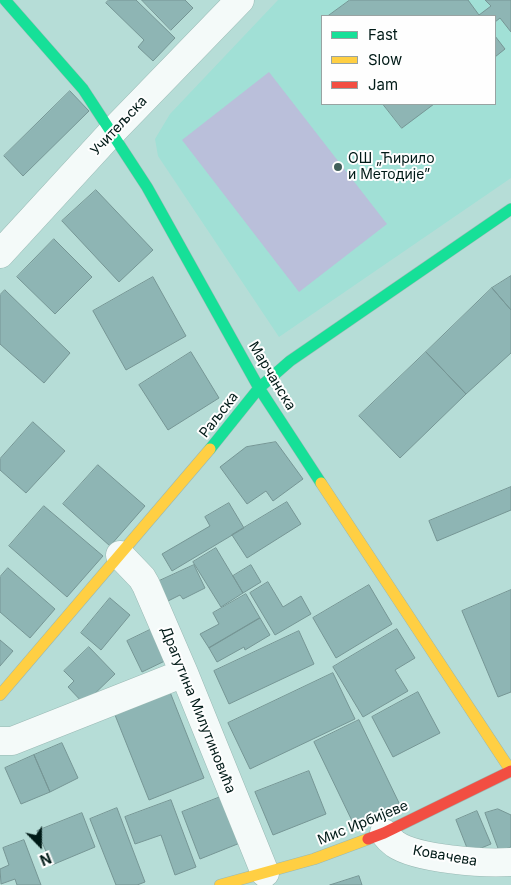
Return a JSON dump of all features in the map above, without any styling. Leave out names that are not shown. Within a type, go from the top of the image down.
[{"type":"street","name":"Марчанска","points":[[5,0],[84,89],[147,187],[259,388],[511,771]]},
{"type":"street","name":"Учитељска","points":[[0,254],[112,132],[240,0]]},
{"type":"street","name":"Раљска","points":[[0,695],[210,450],[259,388],[290,361],[511,209]]},
{"type":"street","name":"Драгутина Милутиновића","points":[[120,555],[142,578],[146,585],[184,673],[265,873]]},
{"type":"street","points":[[0,741],[12,741],[184,673]]},
{"type":"street","name":"Мис Ирбијеве","points":[[220,885],[314,859],[384,833],[511,771]]},
{"type":"street","name":"Ковачева","points":[[384,833],[394,844],[420,853],[481,863],[511,862]]},
{"type":"shaded area","name":"ОШ „Ћирило и Методије”","points":[[278,0],[511,0],[511,178],[279,337],[158,156],[155,139],[170,114]]},
{"type":"shaded area","points":[[269,72],[387,224],[299,292],[182,140]]},
{"type":"building","points":[[109,0],[136,0],[175,38],[153,61],[138,47],[144,40],[106,3]]},
{"type":"building","points":[[142,0],[185,0],[193,8],[171,30]]},
{"type":"building","points":[[350,0],[468,0],[479,15],[329,15]]},
{"type":"building","points":[[485,0],[511,0],[511,32],[500,18],[496,21],[496,15],[479,15],[491,6]]},
{"type":"building","points":[[496,37],[505,49],[496,56]]},
{"type":"building","points":[[70,91],[89,111],[23,176],[4,156]]},
{"type":"building","points":[[384,105],[433,105],[402,128]]},
{"type":"building","points":[[96,190],[153,250],[119,282],[62,221]]},
{"type":"building","points":[[54,239],[92,277],[55,314],[17,277]]},
{"type":"building","points":[[511,276],[511,310],[492,288]]},
{"type":"building","points":[[153,277],[186,336],[126,370],[93,311]]},
{"type":"building","points":[[492,288],[511,310],[511,353],[466,394],[426,352]]},
{"type":"building","points":[[5,290],[70,353],[44,383],[0,344],[0,295]]},
{"type":"building","points":[[191,352],[219,398],[168,430],[139,385]]},
{"type":"building","points":[[426,352],[466,394],[400,458],[359,416]]},
{"type":"building","points":[[33,422],[65,451],[26,493],[0,470],[0,459]]},
{"type":"building","points":[[276,442],[303,479],[273,501],[266,491],[247,504],[220,467],[246,447]]},
{"type":"building","points":[[98,465],[145,506],[110,546],[63,504]]},
{"type":"building","points":[[511,487],[511,510],[437,541],[429,521]]},
{"type":"building","points":[[287,502],[301,524],[247,558],[232,535]]},
{"type":"building","points":[[229,503],[244,528],[172,571],[162,554],[210,526],[205,517]]},
{"type":"building","points":[[44,506],[103,556],[67,597],[9,546]]},
{"type":"building","points":[[216,548],[243,593],[221,607],[193,562]]},
{"type":"building","points":[[194,565],[205,588],[183,599],[180,595],[166,602],[157,582]]},
{"type":"building","points":[[251,565],[261,582],[243,593],[233,576]]},
{"type":"building","points":[[8,568],[55,609],[30,638],[0,612],[0,577]]},
{"type":"building","points":[[268,582],[283,607],[301,596],[311,614],[275,635],[250,593]]},
{"type":"building","points":[[369,585],[392,624],[336,658],[313,618]]},
{"type":"building","points":[[511,590],[511,692],[498,697],[462,611]]},
{"type":"building","points":[[246,594],[260,618],[209,648],[200,634],[219,624],[213,613]]},
{"type":"building","points":[[110,598],[130,615],[101,650],[81,633]]},
{"type":"building","points":[[260,618],[270,635],[245,650],[244,647],[217,662],[209,648]]},
{"type":"building","points":[[156,627],[171,658],[142,672],[127,641]]},
{"type":"building","points":[[397,629],[415,658],[395,670],[408,691],[363,717],[333,667]]},
{"type":"building","points":[[299,631],[314,664],[229,704],[214,671]]},
{"type":"building","points":[[0,640],[13,651],[0,666]]},
{"type":"building","points":[[89,647],[115,674],[84,704],[68,687],[74,681],[64,671]]},
{"type":"building","points":[[333,673],[355,719],[250,769],[228,723]]},
{"type":"building","points":[[168,687],[204,778],[149,800],[113,710]]},
{"type":"building","points":[[418,692],[440,733],[393,757],[372,717]]},
{"type":"building","points":[[359,720],[400,805],[355,827],[314,742]]},
{"type":"building","points":[[62,743],[78,778],[50,792],[34,755]]},
{"type":"building","points":[[34,755],[50,792],[21,804],[5,768]]},
{"type":"building","points":[[309,771],[326,814],[273,835],[255,792]]},
{"type":"building","points":[[223,796],[240,843],[200,859],[182,812]]},
{"type":"building","points":[[171,800],[196,867],[175,875],[161,835],[135,844],[125,817]]},
{"type":"building","points":[[117,808],[145,882],[137,885],[116,885],[90,819]]},
{"type":"building","points":[[498,809],[511,815],[511,847],[499,851],[485,813]]},
{"type":"building","points":[[477,811],[491,844],[469,853],[456,820]]},
{"type":"building","points":[[82,813],[95,847],[52,865],[37,831]]},
{"type":"building","points":[[24,840],[41,885],[17,885],[15,879],[1,884],[0,869],[9,865],[3,848]]},
{"type":"building","points":[[359,876],[362,885],[330,885]]},
{"type":"traffic: fast","points":[[5,0],[83,89],[147,187],[259,388],[321,483]]},
{"type":"traffic: fast","points":[[210,449],[259,388],[290,361],[511,209]]},
{"type":"traffic: slow","points":[[0,695],[210,449]]},
{"type":"traffic: slow","points":[[321,483],[511,771]]},
{"type":"traffic: slow","points":[[220,885],[314,859],[368,839]]},
{"type":"traffic: jam","points":[[368,839],[511,771]]},
{"type":"place","name":"ОШ „Ћирило и Методије”","points":[[338,167]]}]
